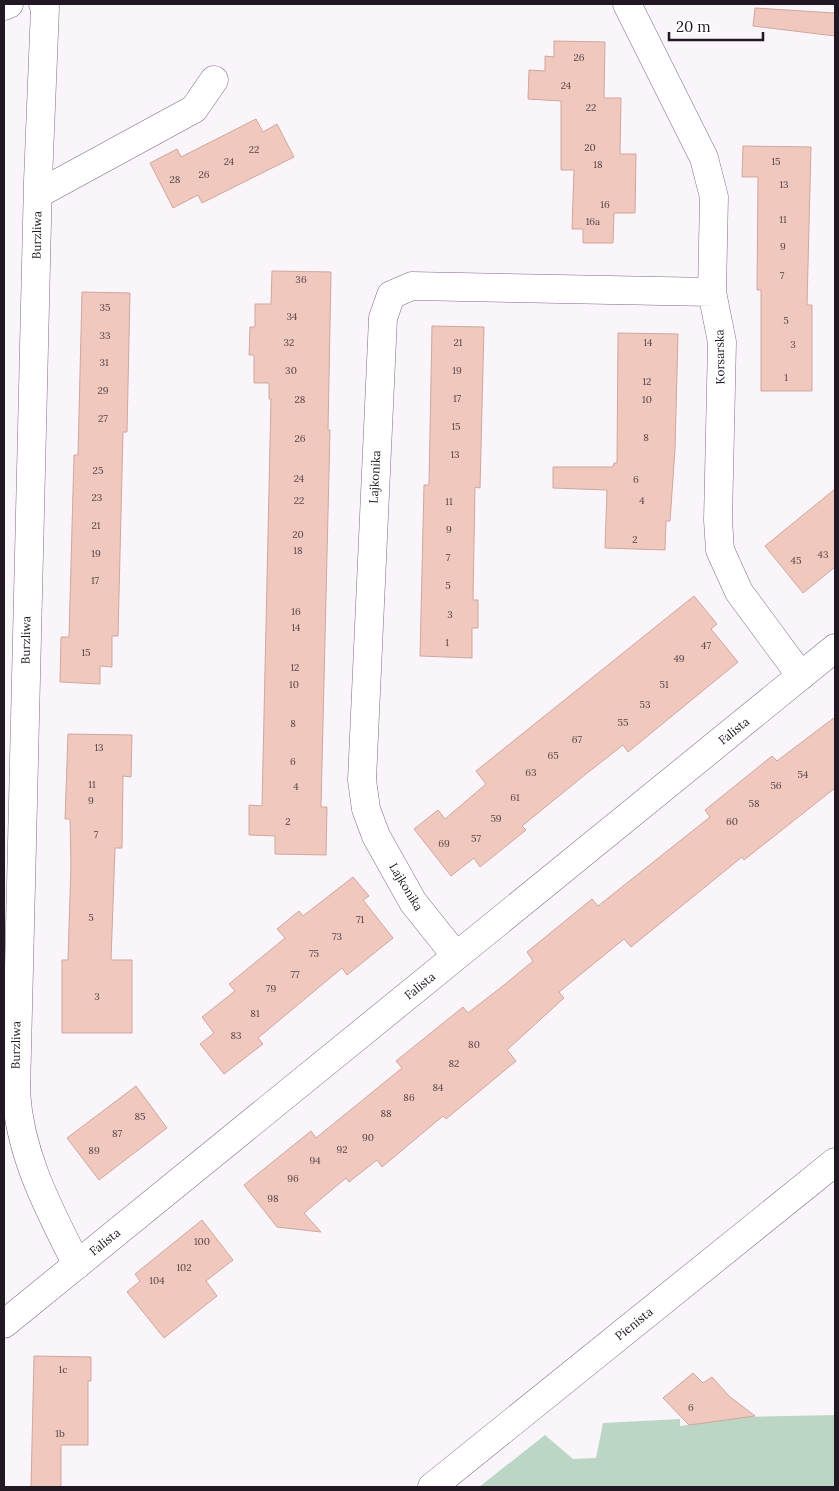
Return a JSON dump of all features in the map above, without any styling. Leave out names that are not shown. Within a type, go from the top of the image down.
[{"type":"street","points":[[4,6],[9,4]]},
{"type":"street","name":"Burzliwa","points":[[43,4],[45,8],[38,194],[16,1092],[18,1122],[28,1157],[46,1205],[77,1265]]},
{"type":"street","name":"Korsarska","points":[[627,4],[709,171],[714,197],[712,292],[722,342],[718,520],[720,550],[739,592],[801,676]]},
{"type":"street","points":[[38,194],[194,109],[214,80]]},
{"type":"street","name":"Lajkonika","points":[[456,956],[413,902],[376,836],[366,810],[362,780],[383,318],[391,295],[412,286],[712,292]]},
{"type":"street","name":"Falista","points":[[4,1324],[835,648]]},
{"type":"street","name":"Pienista","points":[[432,1487],[835,1162]]},
{"type":"green space","points":[[835,1415],[835,1487],[479,1487],[545,1435],[573,1459],[596,1458],[603,1423],[680,1419],[680,1426],[743,1417]]},
{"type":"building","points":[[755,8],[835,13],[835,36],[753,26]]},
{"type":"building","points":[[554,41],[605,42],[604,98],[621,98],[620,154],[636,154],[635,213],[614,213],[613,243],[583,243],[583,229],[572,229],[574,170],[561,170],[561,101],[528,99],[529,70],[545,71],[545,56],[554,57]]},
{"type":"building","points":[[256,119],[263,132],[277,124],[294,157],[202,203],[198,195],[173,208],[150,163],[177,149],[181,157]]},
{"type":"building","points":[[743,146],[811,147],[807,305],[812,305],[812,391],[761,391],[761,290],[757,290],[758,177],[742,177]]},
{"type":"building","points":[[272,271],[331,272],[328,430],[330,430],[321,807],[327,807],[326,855],[275,854],[275,836],[249,835],[249,805],[262,806],[271,399],[269,399],[269,383],[254,383],[254,355],[249,355],[250,327],[255,327],[255,304],[271,304]]},
{"type":"building","points":[[82,292],[130,293],[127,432],[123,432],[118,636],[112,636],[112,667],[100,666],[100,684],[60,682],[61,637],[69,637],[74,455],[78,455]]},
{"type":"building","points":[[432,326],[484,327],[480,488],[475,487],[473,600],[478,600],[478,628],[472,628],[472,658],[420,656],[424,485],[429,485]]},
{"type":"building","points":[[618,333],[678,334],[675,449],[670,521],[666,521],[665,550],[605,548],[607,490],[553,488],[553,467],[613,467],[614,463],[617,463]]},
{"type":"building","points":[[835,489],[835,567],[803,593],[765,546]]},
{"type":"building","points":[[694,596],[717,624],[711,629],[738,662],[628,752],[623,745],[586,774],[522,826],[526,830],[480,867],[474,858],[451,876],[414,829],[438,810],[445,819],[486,784],[476,771]]},
{"type":"building","points":[[835,717],[835,788],[744,860],[742,857],[631,947],[624,939],[559,992],[564,998],[507,1050],[516,1061],[446,1119],[443,1116],[382,1167],[377,1160],[349,1182],[346,1178],[304,1213],[321,1232],[277,1227],[244,1185],[311,1131],[316,1138],[402,1068],[396,1061],[463,1007],[468,1013],[504,985],[533,961],[527,952],[592,899],[598,906],[710,817],[705,810],[772,756],[777,761]]},
{"type":"building","points":[[68,734],[132,735],[131,777],[123,776],[122,848],[115,848],[111,960],[132,960],[132,1033],[62,1033],[62,960],[68,960],[71,865],[70,819],[65,819]]},
{"type":"building","points":[[353,877],[369,896],[363,900],[393,938],[347,975],[342,968],[258,1038],[263,1044],[224,1074],[200,1044],[214,1033],[202,1017],[235,991],[229,984],[285,938],[277,929],[299,911],[303,916]]},
{"type":"building","points":[[136,1086],[167,1128],[99,1180],[67,1138]]},
{"type":"building","points":[[202,1220],[233,1260],[206,1281],[217,1296],[164,1338],[127,1292],[140,1281],[135,1274]]},
{"type":"building","points":[[34,1356],[91,1357],[91,1381],[88,1381],[88,1445],[61,1445],[61,1487],[31,1487]]},
{"type":"building","points":[[693,1373],[703,1383],[712,1377],[729,1396],[755,1416],[689,1425],[663,1398]]}]
